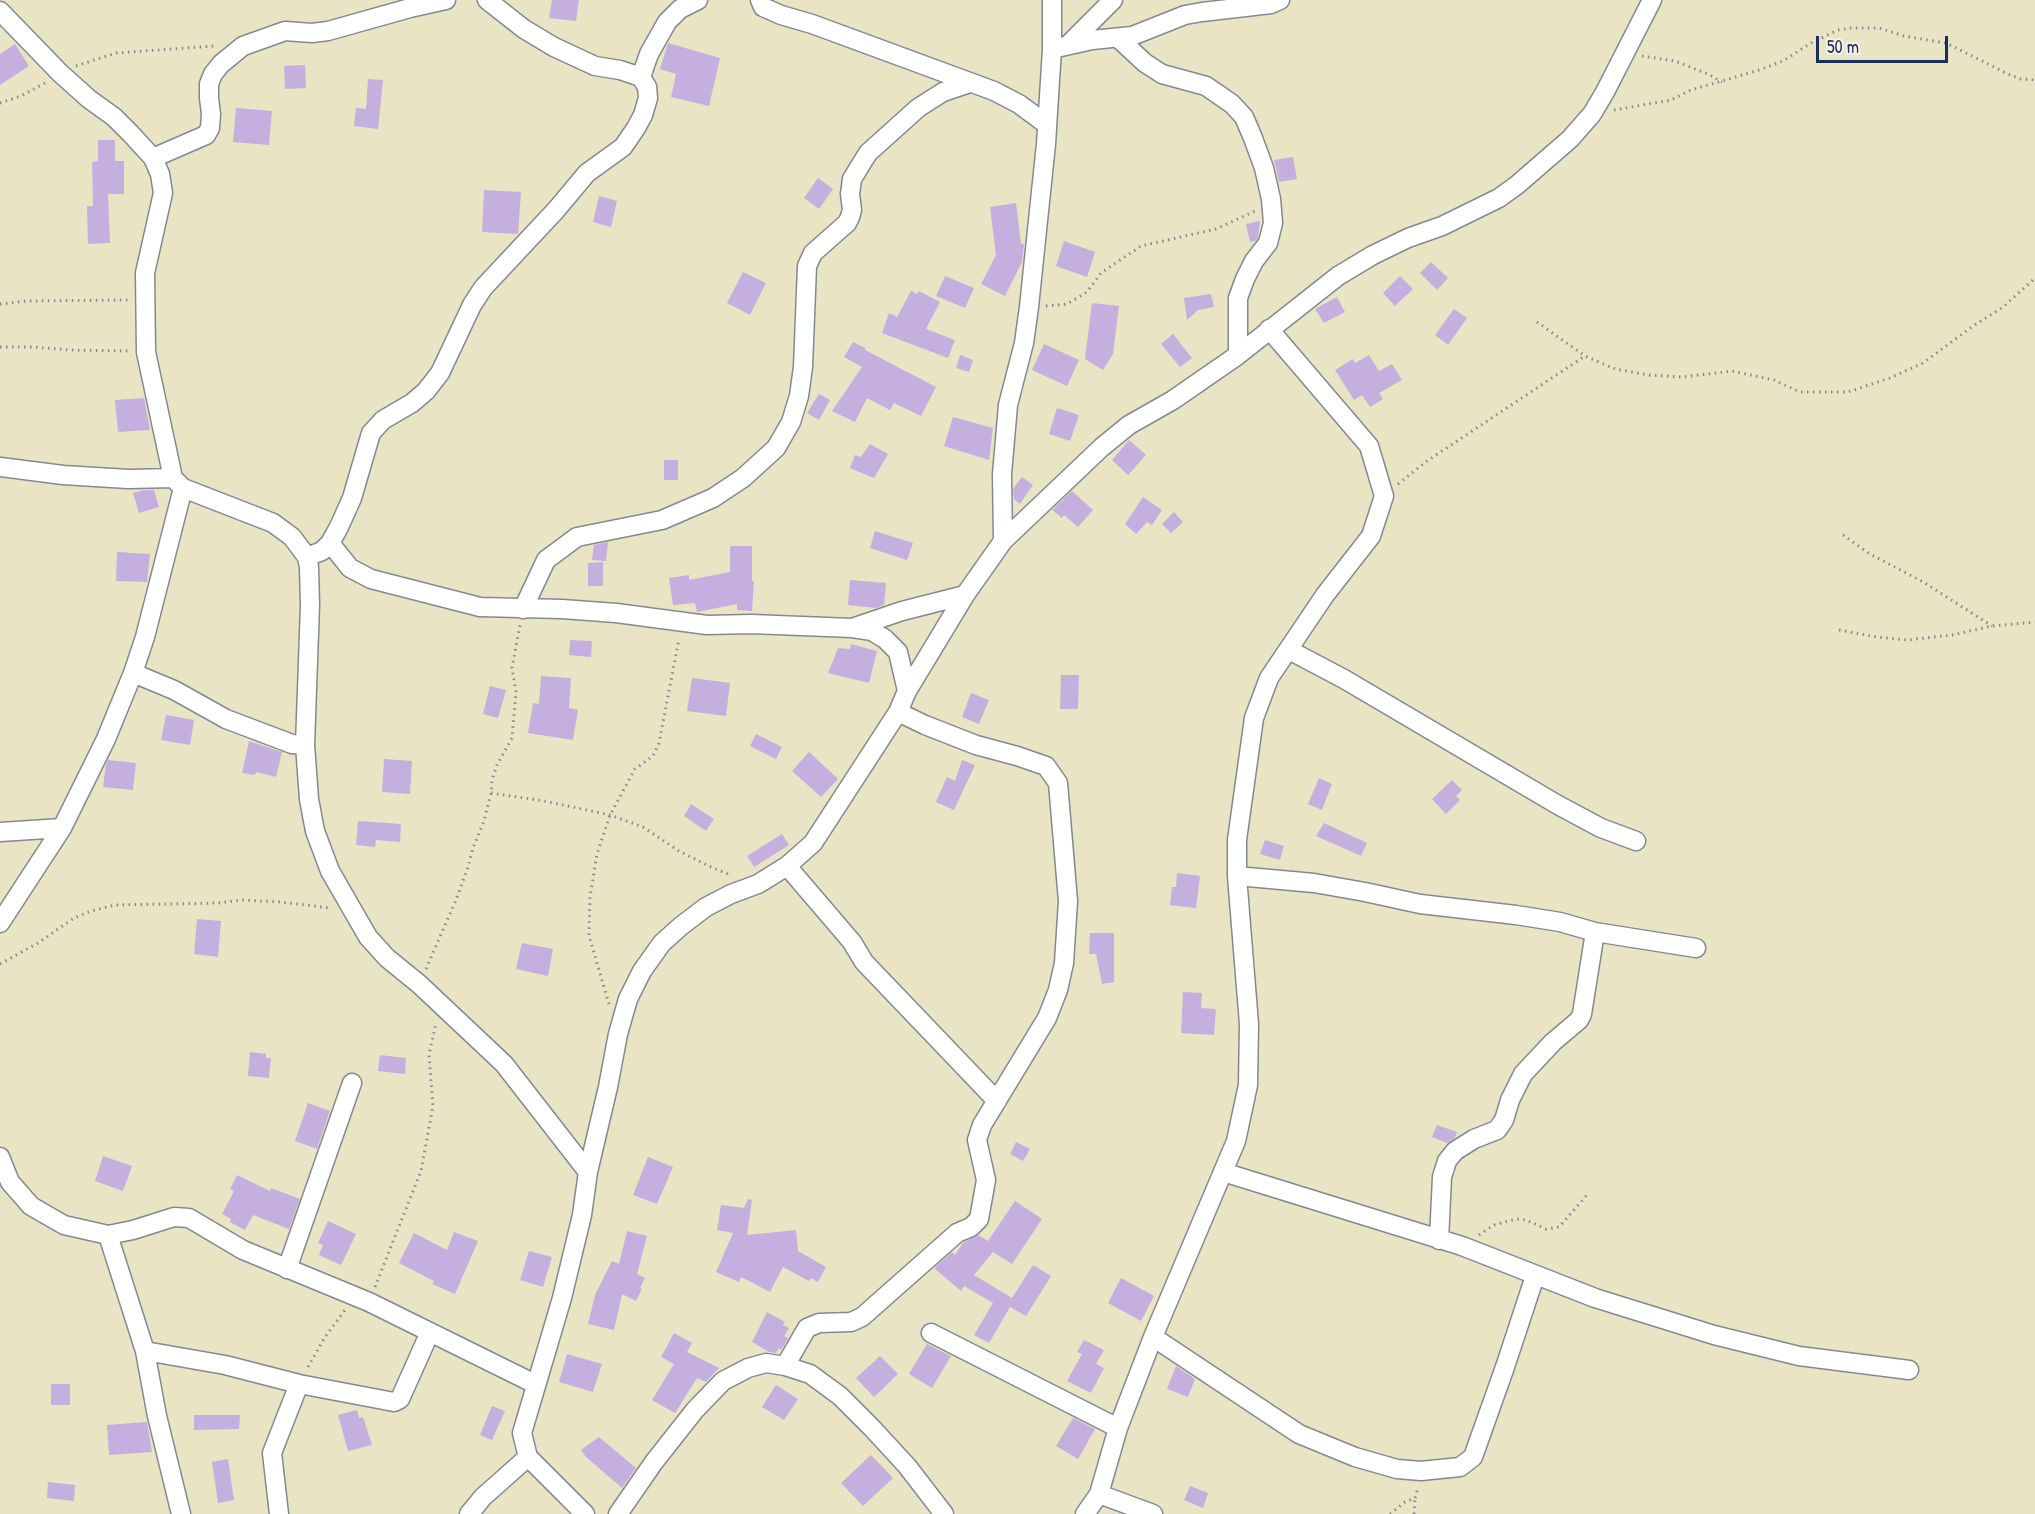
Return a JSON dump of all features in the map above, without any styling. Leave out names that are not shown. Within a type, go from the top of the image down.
[{"type":"street","points":[[153,158],[206,135],[210,128],[209,91],[213,75],[221,64],[243,46],[285,31],[312,33],[328,31],[446,0]]},
{"type":"street","points":[[307,557],[322,552],[330,543],[352,498],[371,433],[383,420],[426,392],[440,373],[472,305],[483,288],[588,173],[623,147],[636,128],[645,107],[647,87],[641,77],[620,70],[595,66],[554,47],[524,29],[488,0]]},
{"type":"street","points":[[641,77],[649,54],[667,22],[680,9],[698,0]]},
{"type":"street","points":[[760,0],[764,7],[781,15],[812,24],[994,91],[1019,104],[1046,124]]},
{"type":"street","points":[[1003,541],[1002,474],[1008,405],[1024,343],[1046,144],[1046,124],[1061,46],[1052,0]]},
{"type":"street","points":[[1061,46],[1113,0]]},
{"type":"street","points":[[1061,46],[1132,36],[1185,15],[1271,4],[1280,0]]},
{"type":"street","points":[[585,1514],[528,1456],[522,1432],[562,1298],[582,1215],[588,1172],[618,1035],[628,999],[642,971],[662,943],[698,913],[731,894],[758,884],[788,866],[813,843],[898,712],[907,691],[965,595],[1003,541],[1120,432],[1173,400],[1238,355],[1338,276],[1408,238],[1442,226],[1499,198],[1570,139],[1592,114],[1652,0]]},
{"type":"street","points":[[0,11],[60,73],[88,99],[114,117],[153,158],[160,174],[163,192],[146,273],[146,352],[178,483],[162,574],[133,673],[106,739],[62,828],[0,924]]},
{"type":"street","points":[[1118,38],[1145,63],[1162,74],[1206,86],[1232,104],[1244,117],[1254,138],[1271,199],[1273,224],[1268,243],[1254,261],[1238,298],[1238,355]]},
{"type":"street","points":[[524,609],[546,560],[577,537],[662,520],[714,498],[743,478],[776,448],[790,422],[799,396],[806,319],[807,266],[813,253],[847,223],[852,210],[850,194],[852,179],[868,153],[918,108],[944,92],[970,83]]},
{"type":"street","points":[[1085,1514],[1099,1494],[1118,1428],[1153,1337],[1236,1141],[1248,1085],[1249,1024],[1237,876],[1237,840],[1254,718],[1269,678],[1325,595],[1371,536],[1384,496],[1369,446],[1269,329]]},
{"type":"street","points":[[0,467],[63,475],[178,483],[273,523],[292,537],[307,557],[309,567],[310,605],[305,745],[309,799],[315,831],[330,871],[351,910],[374,944],[504,1064],[588,1172]]},
{"type":"street","points":[[330,543],[350,568],[371,579],[480,607],[616,613],[683,623],[852,628],[872,631],[885,639],[898,652],[907,691]]},
{"type":"street","points":[[852,628],[902,611],[965,595]]},
{"type":"street","points":[[1289,650],[1344,679],[1557,805],[1601,828],[1636,841]]},
{"type":"street","points":[[133,673],[174,690],[226,719],[292,744],[305,745]]},
{"type":"street","points":[[785,1366],[807,1328],[819,1323],[850,1323],[862,1317],[957,1233],[971,1227],[979,1219],[986,1180],[977,1140],[982,1125],[1047,1018],[1059,990],[1064,963],[1068,901],[1058,783],[1046,766],[976,745],[898,712]]},
{"type":"street","points":[[0,832],[62,828]]},
{"type":"street","points":[[788,866],[852,942],[864,962],[997,1101]]},
{"type":"street","points":[[1237,876],[1314,883],[1420,904],[1549,920],[1595,932],[1696,948]]},
{"type":"street","points":[[1439,1240],[1442,1178],[1447,1161],[1455,1151],[1474,1139],[1497,1130],[1504,1120],[1510,1100],[1523,1074],[1553,1042],[1579,1020],[1582,1014],[1595,932]]},
{"type":"street","points":[[287,1269],[352,1083]]},
{"type":"street","points":[[0,1157],[10,1182],[31,1206],[64,1225],[108,1235],[182,1217],[196,1222],[243,1250],[362,1299],[535,1384]]},
{"type":"street","points":[[1223,1172],[1462,1246],[1595,1298],[1714,1335],[1798,1356],[1909,1370]]},
{"type":"street","points":[[108,1235],[145,1351],[157,1416],[181,1514]]},
{"type":"street","points":[[1153,1337],[1299,1434],[1355,1457],[1397,1469],[1421,1471],[1460,1467],[1473,1457],[1535,1276]]},
{"type":"street","points":[[145,1351],[225,1365],[299,1384],[394,1402],[400,1399],[430,1332]]},
{"type":"street","points":[[931,1333],[1118,1428]]},
{"type":"street","points":[[618,1514],[654,1462],[695,1410],[723,1381],[748,1368],[766,1363],[810,1374],[840,1396],[907,1466],[944,1514]]},
{"type":"street","points":[[279,1514],[272,1453],[299,1384]]},
{"type":"street","points":[[469,1514],[483,1497],[528,1456]]},
{"type":"street","points":[[1099,1494],[1153,1514]]},
{"type":"path","points":[[1592,114],[1671,100],[1691,90],[1783,61],[1811,43],[1838,30],[1865,27],[1879,28],[1920,40],[1946,43],[2008,74],[2021,79],[2035,80]]},
{"type":"path","points":[[0,103],[42,86],[60,73],[87,61],[116,53],[203,46],[243,46]]},
{"type":"path","points":[[1625,54],[1675,61],[1722,82]]},
{"type":"path","points":[[1029,307],[1067,304],[1087,292],[1101,273],[1141,246],[1216,229],[1255,212],[1271,199]]},
{"type":"path","points":[[1537,322],[1584,356],[1615,369],[1649,375],[1682,377],[1732,371],[1774,380],[1800,392],[1848,392],[1890,378],[1923,363],[2002,308],[2035,278]]},
{"type":"path","points":[[0,304],[27,301],[145,300]]},
{"type":"path","points":[[0,347],[146,352]]},
{"type":"path","points":[[1384,496],[1427,461],[1584,356]]},
{"type":"path","points":[[1843,535],[1870,554],[1925,583],[1992,626]]},
{"type":"path","points":[[419,984],[456,900],[484,820],[497,765],[512,738],[516,692],[512,668],[524,609]]},
{"type":"path","points":[[1839,630],[1877,638],[1907,640],[1952,635],[1992,626],[2035,622]]},
{"type":"path","points":[[609,1005],[589,936],[590,897],[597,854],[610,815],[636,769],[652,756],[659,743],[683,623]]},
{"type":"path","points":[[491,793],[610,815],[643,827],[679,851],[711,867],[758,884]]},
{"type":"path","points":[[0,964],[38,943],[74,918],[115,905],[218,903],[242,900],[351,910]]},
{"type":"path","points":[[299,1384],[325,1337],[362,1299],[421,1171],[433,1107],[429,1055],[440,1004]]},
{"type":"path","points":[[1462,1246],[1494,1225],[1516,1219],[1526,1220],[1546,1229],[1559,1227],[1587,1195]]},
{"type":"path","points":[[1414,1514],[1414,1498],[1421,1471]]},
{"type":"path","points":[[1390,1514],[1414,1498]]},
{"type":"building","points":[[552,0],[579,0],[576,21],[549,18]]},
{"type":"building","points":[[668,43],[720,58],[709,106],[671,97],[676,74],[660,69]]},
{"type":"building","points":[[15,44],[29,66],[0,85],[0,54]]},
{"type":"building","points":[[305,65],[306,88],[285,89],[284,66]]},
{"type":"building","points":[[368,79],[383,80],[378,129],[354,126],[356,108],[366,109]]},
{"type":"building","points":[[236,108],[272,111],[269,145],[233,142]]},
{"type":"building","points":[[98,140],[115,140],[115,161],[124,161],[124,194],[108,194],[110,243],[88,244],[87,206],[93,206],[92,162],[98,161]]},
{"type":"building","points":[[1293,157],[1297,179],[1279,182],[1274,160]]},
{"type":"building","points":[[818,178],[833,189],[819,209],[804,198]]},
{"type":"building","points":[[484,190],[521,192],[518,234],[482,232]]},
{"type":"building","points":[[599,196],[617,201],[611,227],[593,222]]},
{"type":"building","points":[[1016,203],[1021,244],[1024,244],[1022,262],[1005,296],[981,284],[996,255],[990,207]]},
{"type":"building","points":[[1260,221],[1258,238],[1250,242],[1246,224]]},
{"type":"building","points":[[1064,241],[1095,252],[1087,277],[1056,266]]},
{"type":"building","points":[[1431,262],[1448,278],[1437,290],[1420,273]]},
{"type":"building","points":[[743,272],[766,283],[750,315],[727,303]]},
{"type":"building","points":[[945,276],[974,288],[965,308],[936,296]]},
{"type":"building","points":[[1400,276],[1413,289],[1395,306],[1383,293]]},
{"type":"building","points":[[911,291],[917,294],[919,291],[940,302],[926,329],[955,340],[948,358],[882,333],[889,313],[897,317]]},
{"type":"building","points":[[1211,294],[1214,307],[1198,310],[1187,320],[1184,298]]},
{"type":"building","points":[[1337,297],[1345,312],[1324,323],[1315,309]]},
{"type":"building","points":[[1092,303],[1119,306],[1113,354],[1103,370],[1085,359]]},
{"type":"building","points":[[1454,309],[1467,318],[1448,345],[1435,335]]},
{"type":"building","points":[[1173,334],[1192,358],[1180,367],[1161,344]]},
{"type":"building","points":[[853,342],[936,387],[921,416],[894,403],[890,410],[867,398],[855,422],[832,411],[862,367],[844,357]]},
{"type":"building","points":[[1044,344],[1079,360],[1067,386],[1032,370]]},
{"type":"building","points":[[960,355],[973,360],[969,372],[956,368]]},
{"type":"building","points":[[1369,355],[1379,371],[1392,364],[1402,380],[1379,393],[1383,399],[1370,407],[1362,395],[1354,400],[1335,370],[1353,359],[1355,363]]},
{"type":"building","points":[[819,394],[830,400],[819,420],[807,413]]},
{"type":"building","points":[[144,398],[150,430],[118,432],[115,400]]},
{"type":"building","points":[[1057,408],[1079,415],[1070,441],[1049,434]]},
{"type":"building","points":[[953,417],[993,428],[989,460],[944,446]]},
{"type":"building","points":[[1129,440],[1146,455],[1128,475],[1112,460]]},
{"type":"building","points":[[870,444],[888,454],[874,478],[850,468],[855,455],[861,457]]},
{"type":"building","points":[[664,460],[678,460],[678,480],[664,480]]},
{"type":"building","points":[[1022,477],[1033,485],[1020,504],[1014,499],[1013,489]]},
{"type":"building","points":[[154,490],[159,507],[139,513],[133,493]]},
{"type":"building","points":[[1072,491],[1093,510],[1078,527],[1064,515],[1062,518],[1052,510]]},
{"type":"building","points":[[1143,497],[1162,510],[1152,525],[1147,522],[1136,534],[1125,524]]},
{"type":"building","points":[[1174,512],[1183,522],[1171,533],[1162,524]]},
{"type":"building","points":[[875,531],[913,543],[907,560],[870,548]]},
{"type":"building","points":[[608,542],[606,561],[592,560],[594,545]]},
{"type":"building","points":[[730,546],[752,546],[752,581],[754,581],[752,611],[737,610],[737,604],[697,612],[695,603],[673,605],[669,578],[689,575],[689,580],[730,572]]},
{"type":"building","points":[[117,552],[150,554],[147,582],[116,581]]},
{"type":"building","points":[[603,562],[603,586],[588,586],[588,563]]},
{"type":"building","points":[[850,580],[886,583],[884,605],[876,608],[848,605]]},
{"type":"building","points":[[570,640],[592,641],[591,657],[569,655]]},
{"type":"building","points":[[851,644],[877,651],[869,683],[828,673],[838,648],[850,649]]},
{"type":"building","points":[[1061,675],[1079,675],[1078,709],[1060,709]]},
{"type":"building","points":[[541,676],[571,678],[569,708],[578,710],[573,740],[528,733],[533,703],[539,704]]},
{"type":"building","points":[[692,678],[730,683],[726,716],[687,711]]},
{"type":"building","points":[[490,686],[506,690],[498,718],[483,714]]},
{"type":"building","points":[[971,693],[989,700],[979,724],[962,717]]},
{"type":"building","points":[[166,715],[194,720],[190,745],[161,740]]},
{"type":"building","points":[[756,734],[782,747],[776,759],[750,746]]},
{"type":"building","points":[[249,741],[282,752],[276,777],[256,772],[255,775],[242,773]]},
{"type":"building","points":[[809,752],[838,779],[821,797],[792,771]]},
{"type":"building","points":[[384,759],[412,761],[410,794],[382,792]]},
{"type":"building","points":[[108,760],[136,763],[133,790],[103,787]]},
{"type":"building","points":[[962,760],[975,765],[954,810],[936,802],[947,777],[955,781]]},
{"type":"building","points":[[1319,778],[1332,784],[1322,810],[1308,804]]},
{"type":"building","points":[[1452,780],[1462,790],[1456,796],[1460,800],[1446,814],[1432,799]]},
{"type":"building","points":[[691,804],[714,819],[706,831],[684,816]]},
{"type":"building","points":[[358,821],[401,824],[400,842],[376,840],[375,847],[356,845]]},
{"type":"building","points":[[1324,823],[1367,843],[1361,856],[1316,836]]},
{"type":"building","points":[[782,834],[789,845],[754,867],[747,856]]},
{"type":"building","points":[[1265,840],[1284,846],[1280,860],[1260,854]]},
{"type":"building","points":[[1177,873],[1200,876],[1196,908],[1170,905],[1172,887],[1176,887]]},
{"type":"building","points":[[197,919],[221,921],[218,957],[194,954]]},
{"type":"building","points":[[1090,933],[1114,933],[1114,982],[1102,984],[1096,954],[1089,954]]},
{"type":"building","points":[[522,943],[553,949],[548,976],[516,969]]},
{"type":"building","points":[[1183,992],[1202,993],[1201,1008],[1216,1009],[1214,1035],[1181,1033]]},
{"type":"building","points":[[250,1052],[266,1054],[266,1058],[271,1058],[269,1078],[248,1076]]},
{"type":"building","points":[[380,1055],[406,1058],[405,1074],[378,1071]]},
{"type":"building","points":[[308,1103],[330,1111],[317,1149],[295,1141]]},
{"type":"building","points":[[1437,1125],[1457,1132],[1455,1138],[1447,1143],[1432,1137]]},
{"type":"building","points":[[1016,1142],[1030,1149],[1023,1161],[1010,1154]]},
{"type":"building","points":[[103,1156],[132,1166],[123,1191],[95,1181]]},
{"type":"building","points":[[648,1157],[673,1167],[657,1204],[633,1195]]},
{"type":"building","points":[[237,1175],[270,1191],[271,1188],[300,1199],[289,1229],[253,1215],[245,1230],[230,1222],[231,1219],[222,1214],[234,1191],[230,1189]]},
{"type":"building","points":[[748,1199],[752,1200],[747,1235],[796,1230],[798,1251],[826,1267],[818,1282],[811,1278],[809,1281],[783,1267],[770,1292],[741,1277],[739,1282],[716,1272],[733,1233],[717,1230],[721,1205],[744,1208]]},
{"type":"building","points":[[1015,1201],[1042,1219],[1012,1264],[993,1252],[974,1275],[1012,1298],[1033,1265],[1051,1276],[1026,1316],[1010,1307],[989,1343],[974,1335],[993,1303],[964,1286],[961,1291],[934,1268],[952,1252],[955,1255],[963,1243],[978,1235],[988,1241]]},
{"type":"building","points":[[328,1221],[356,1234],[341,1265],[319,1255],[323,1245],[318,1243]]},
{"type":"building","points":[[627,1231],[647,1236],[637,1274],[645,1278],[640,1288],[642,1289],[636,1301],[622,1294],[614,1330],[588,1324],[595,1295],[612,1261],[619,1264]]},
{"type":"building","points":[[454,1232],[478,1241],[455,1294],[432,1284],[434,1281],[399,1263],[414,1233],[447,1250]]},
{"type":"building","points":[[529,1251],[552,1257],[543,1287],[520,1280]]},
{"type":"building","points":[[1121,1278],[1154,1296],[1141,1321],[1108,1303]]},
{"type":"building","points":[[767,1312],[785,1322],[783,1325],[789,1328],[784,1336],[788,1338],[781,1350],[779,1348],[776,1353],[769,1352],[752,1342]]},
{"type":"building","points":[[674,1333],[692,1343],[687,1352],[719,1368],[706,1382],[697,1378],[675,1413],[652,1400],[674,1364],[661,1357]]},
{"type":"building","points":[[1084,1340],[1104,1350],[1096,1364],[1104,1368],[1091,1393],[1067,1381],[1082,1354],[1077,1352]]},
{"type":"building","points":[[927,1344],[951,1356],[932,1388],[909,1374]]},
{"type":"building","points":[[567,1354],[602,1364],[593,1392],[559,1382]]},
{"type":"building","points":[[880,1356],[898,1374],[874,1397],[856,1378]]},
{"type":"building","points":[[1176,1366],[1195,1379],[1188,1397],[1167,1389]]},
{"type":"building","points":[[51,1384],[70,1384],[70,1405],[51,1405]]},
{"type":"building","points":[[776,1385],[798,1399],[784,1420],[762,1407]]},
{"type":"building","points":[[492,1406],[505,1411],[492,1440],[480,1435]]},
{"type":"building","points":[[357,1410],[359,1418],[363,1417],[372,1445],[348,1451],[338,1415]]},
{"type":"building","points":[[194,1415],[240,1415],[239,1429],[194,1430]]},
{"type":"building","points":[[1073,1418],[1095,1429],[1078,1459],[1056,1446]]},
{"type":"building","points":[[147,1422],[152,1452],[109,1455],[107,1425]]},
{"type":"building","points":[[599,1437],[636,1468],[622,1488],[581,1450]]},
{"type":"building","points":[[871,1455],[893,1478],[863,1506],[841,1483]]},
{"type":"building","points":[[228,1459],[234,1500],[218,1503],[212,1462]]},
{"type":"building","points":[[48,1482],[75,1485],[74,1501],[47,1498]]},
{"type":"building","points":[[1190,1486],[1208,1493],[1203,1508],[1184,1500]]}]
